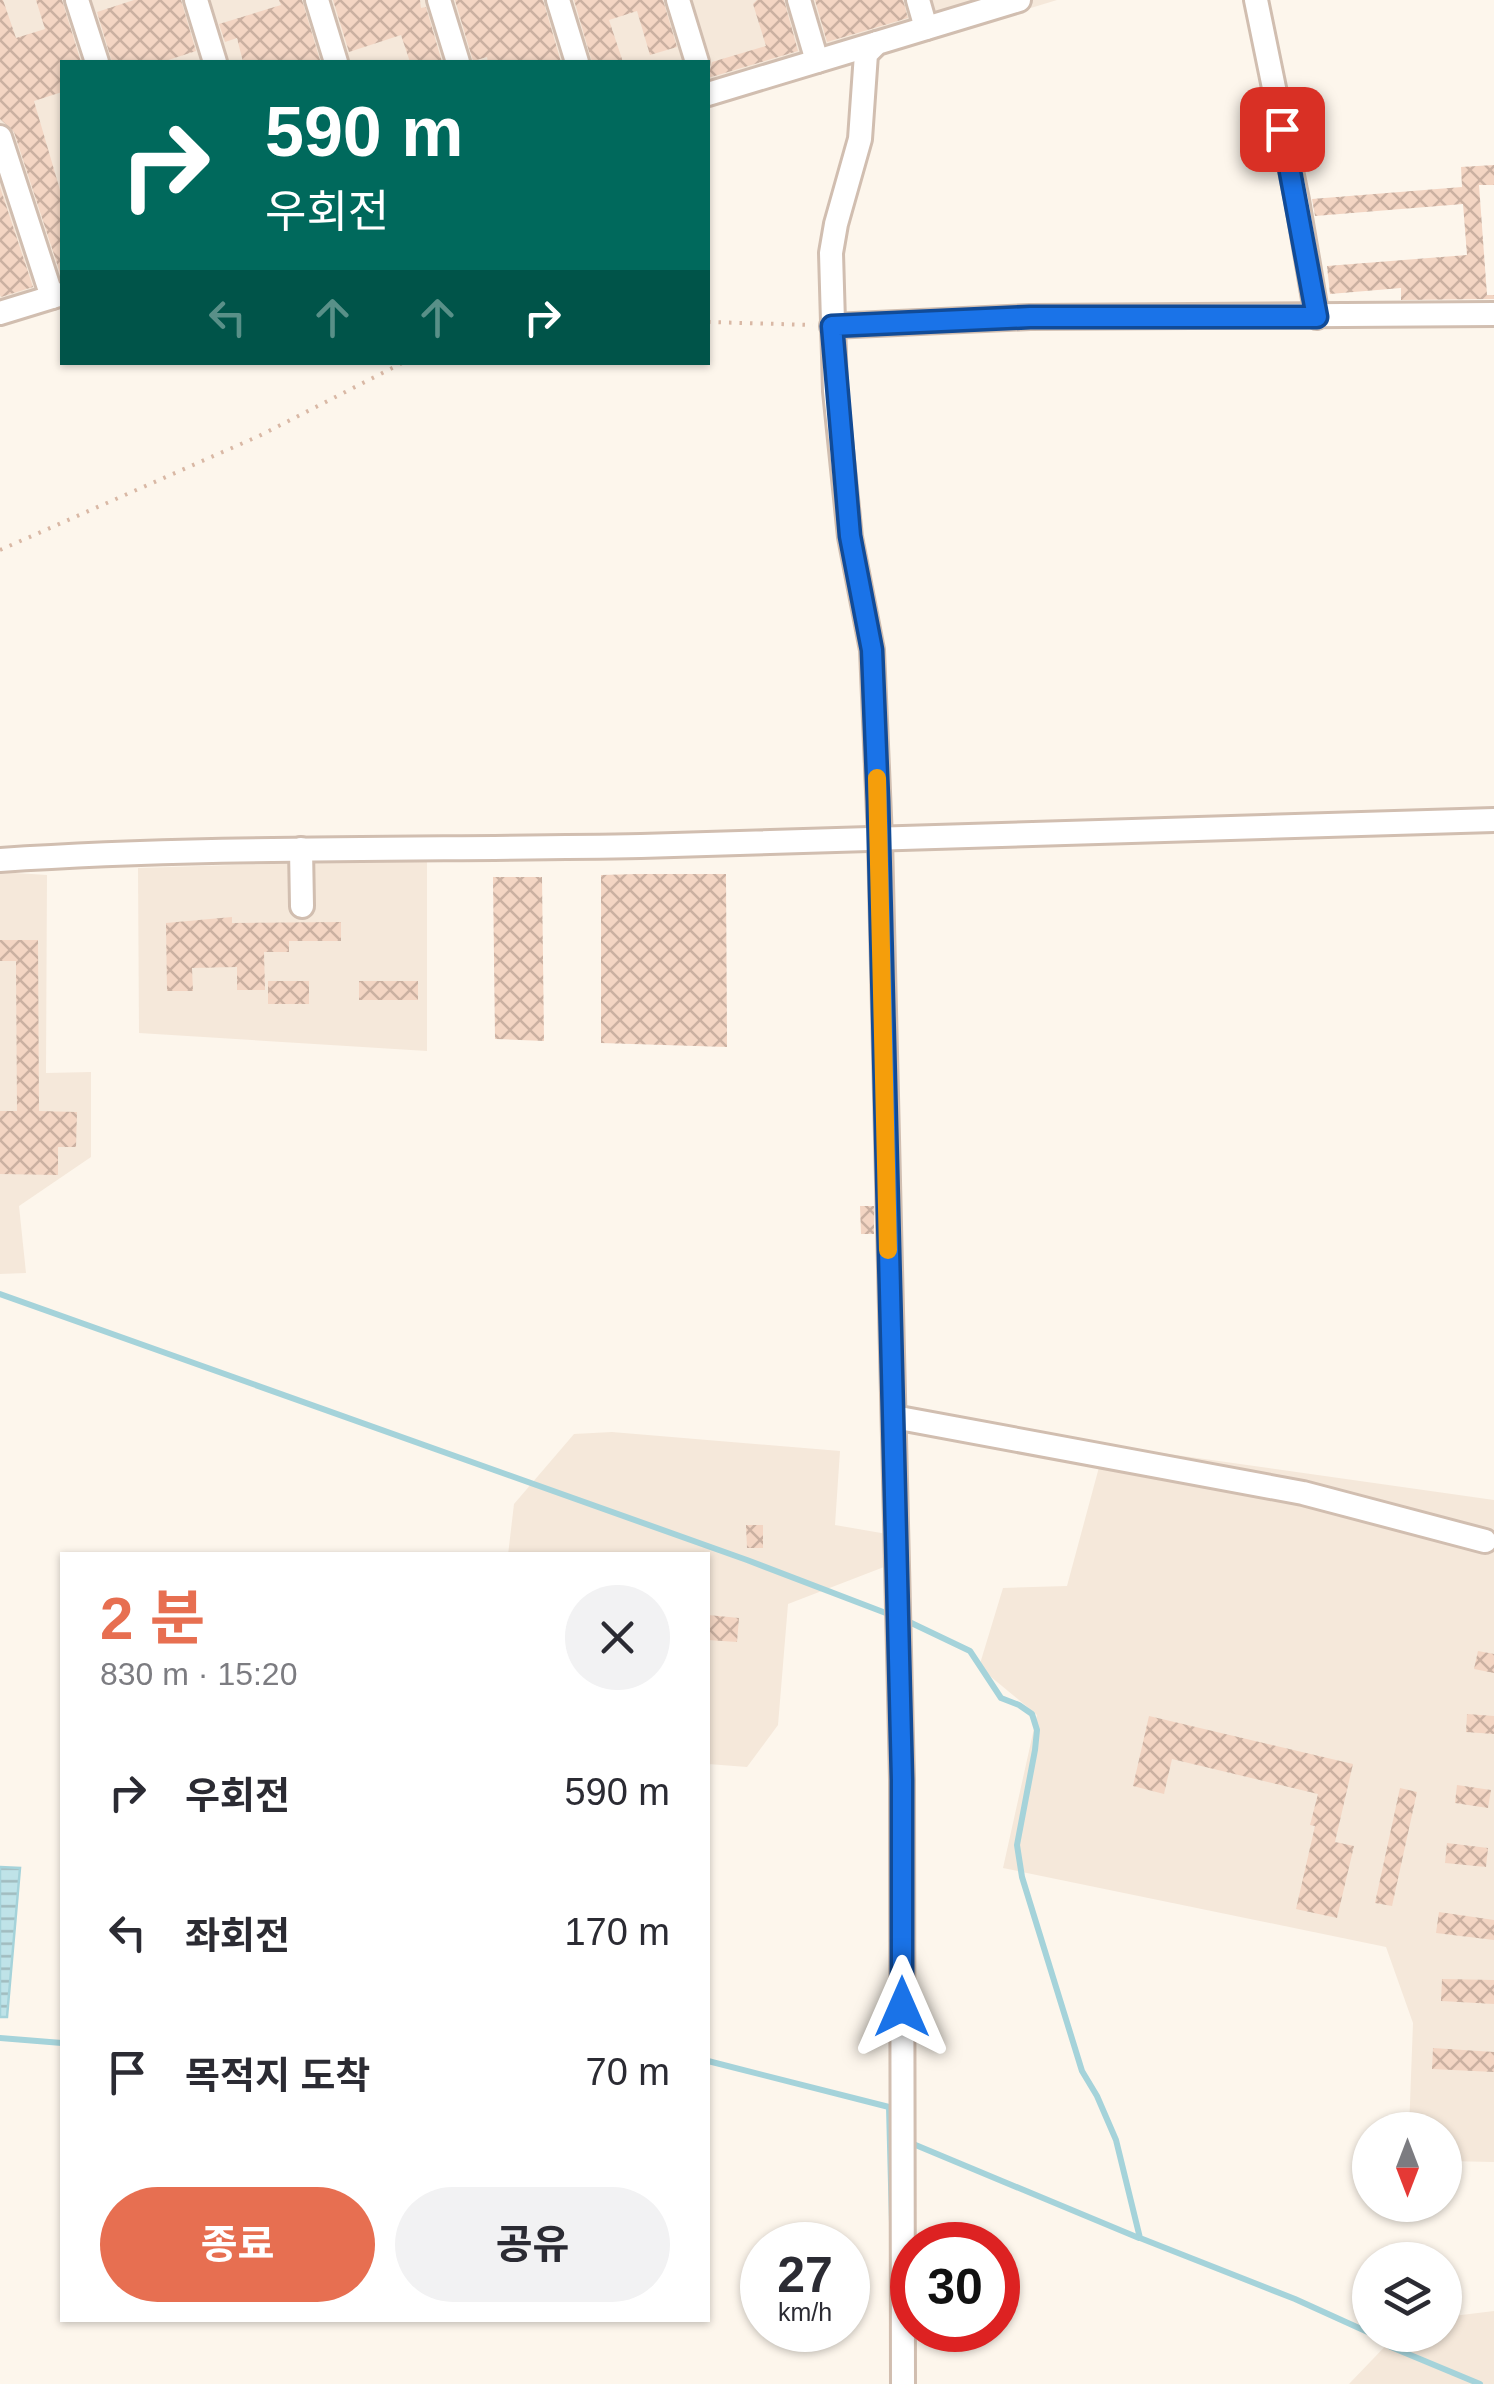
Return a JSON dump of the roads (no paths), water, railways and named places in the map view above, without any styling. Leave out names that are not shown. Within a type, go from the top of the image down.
[{"type":"street","points":[[77,0],[96,60]]},
{"type":"street","points":[[196,0],[214,60]]},
{"type":"street","points":[[317,0],[335,60]]},
{"type":"street","points":[[439,0],[457,60]]},
{"type":"street","points":[[558,0],[576,60]]},
{"type":"street","points":[[678,0],[696,60]]},
{"type":"street","points":[[799,0],[818,61]]},
{"type":"street","points":[[918,0],[926,28]]},
{"type":"street","points":[[710,93],[1018,0]]},
{"type":"street","points":[[1256,0],[1317,317]]},
{"type":"street","points":[[878,43],[866,54],[860,140],[833,238],[832,326],[850,536],[872,650],[880,839],[902,1780],[904,2384]]},
{"type":"street","points":[[0,136],[57,296],[0,313]]},
{"type":"street","points":[[832,326],[1030,317],[1494,314]]},
{"type":"street","points":[[0,860],[302,848],[638,846],[1494,820]]},
{"type":"street","points":[[302,848],[302,906]]},
{"type":"street","points":[[894,1416],[1303,1493],[1485,1541]]},
{"type":"water","points":[[0,1867],[20,1868],[7,2017],[0,2017]]},
{"type":"waterway","points":[[0,1294],[891,1615]]},
{"type":"waterway","points":[[903,1619],[970,1651],[1001,1698],[1032,1714],[1037,1730],[1035,1750],[1017,1845],[1022,1877],[1082,2071],[1116,2140],[1140,2238],[1352,2325]]},
{"type":"waterway","points":[[0,2038],[60,2043]]},
{"type":"waterway","points":[[710,2062],[889,2107],[892,2222]]},
{"type":"waterway","points":[[906,2141],[1139,2238]]},
{"type":"waterway","points":[[1403,2352],[1480,2384]]}]
